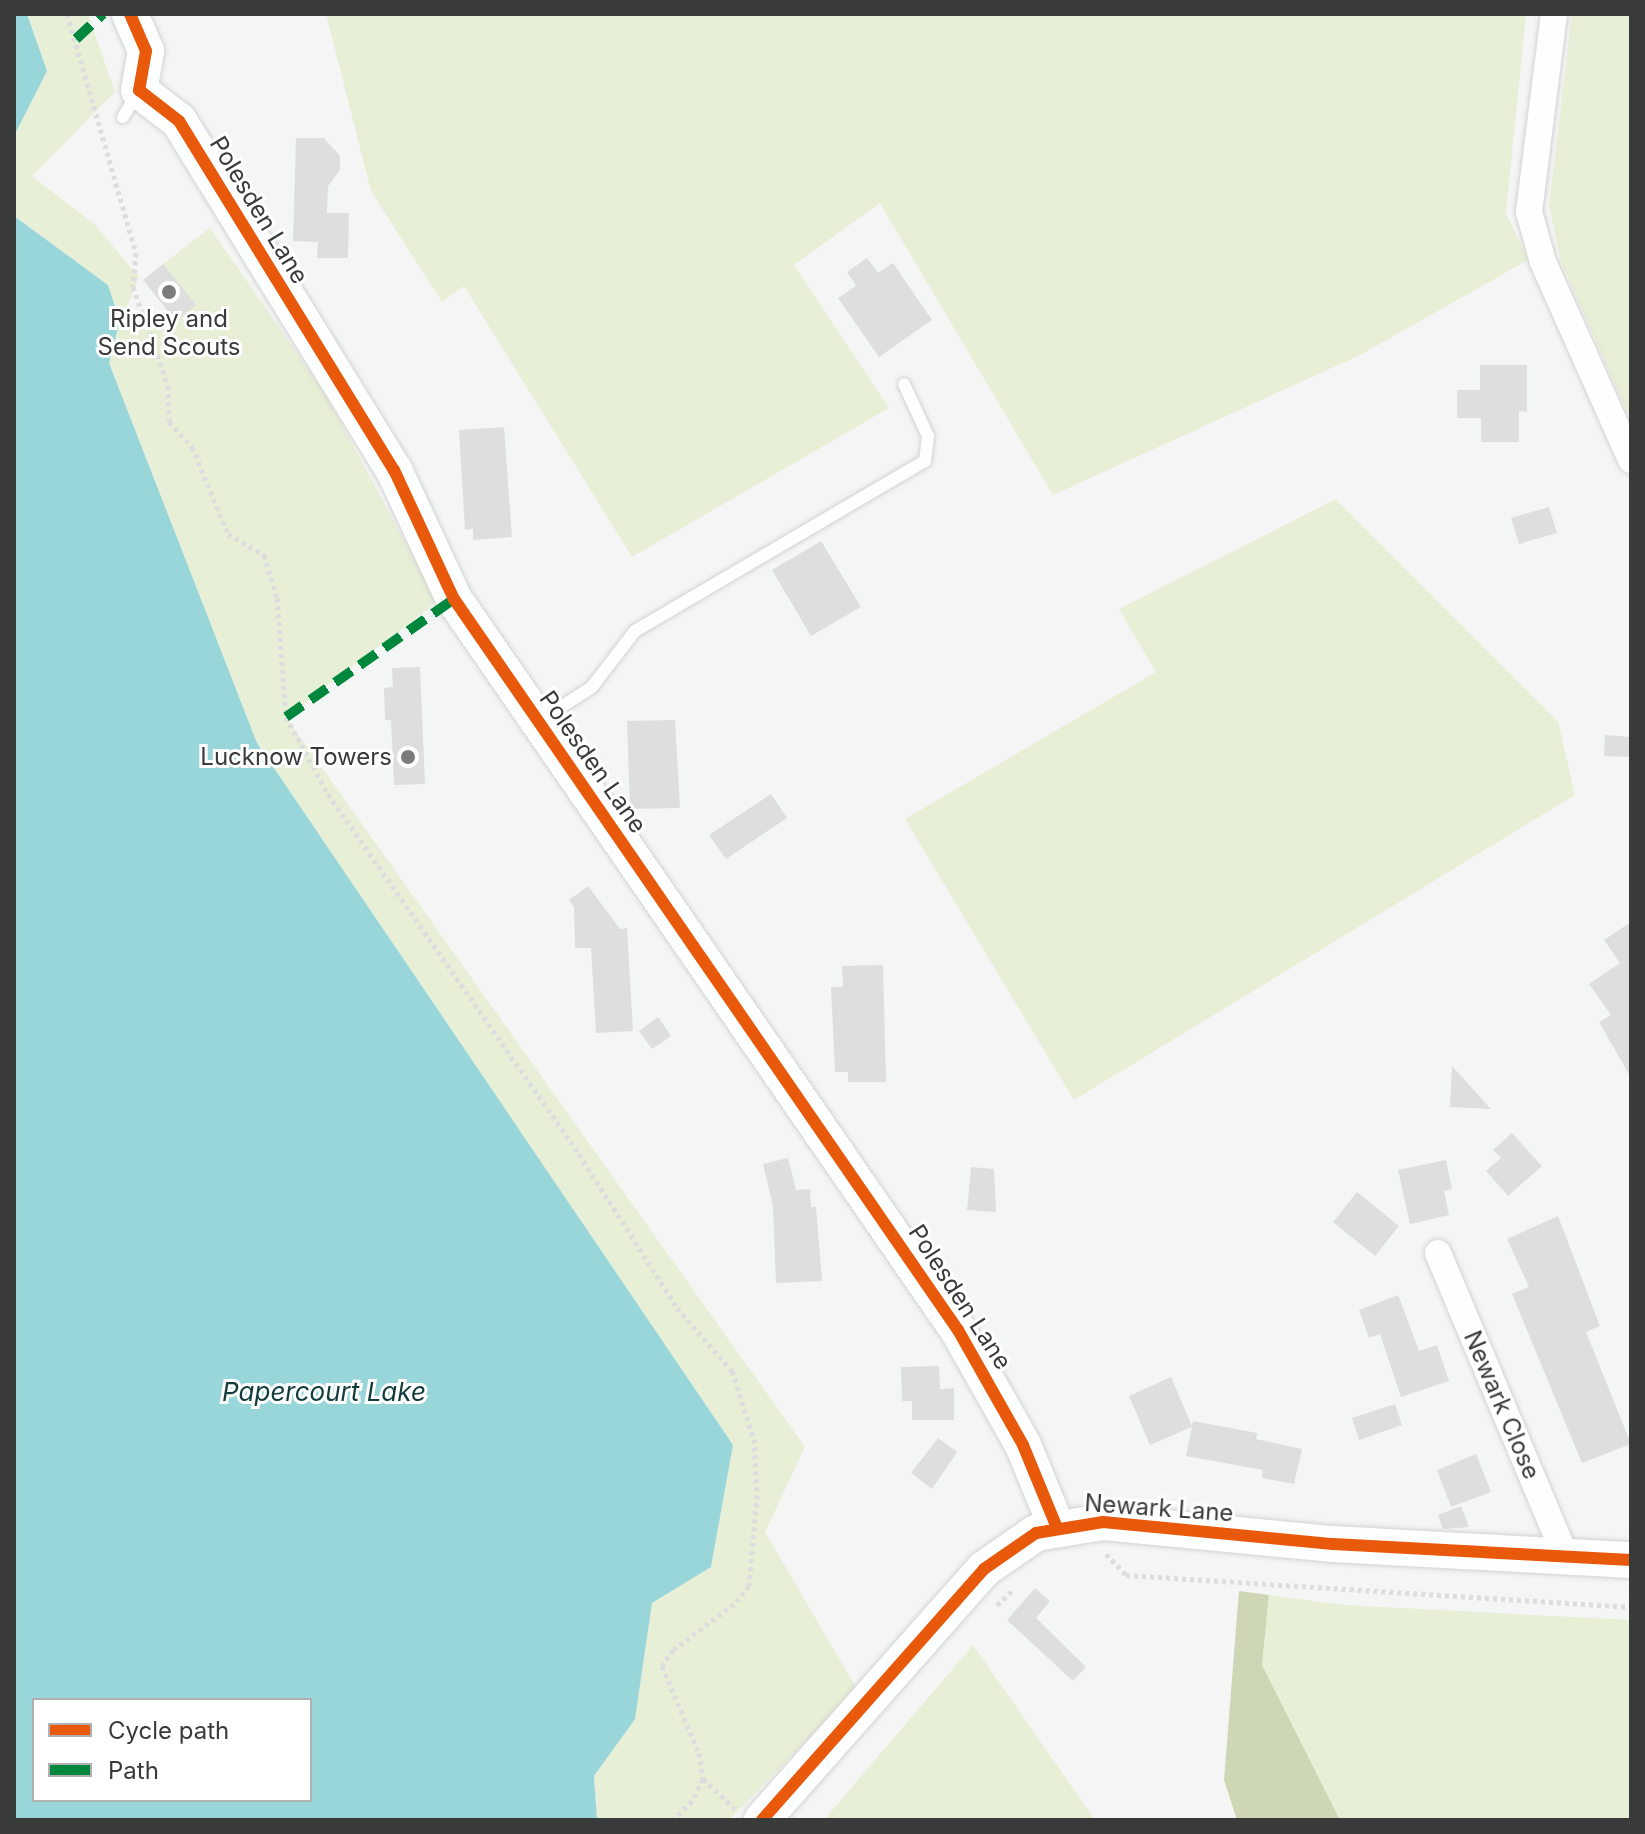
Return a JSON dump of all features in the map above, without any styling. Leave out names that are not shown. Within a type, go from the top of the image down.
[{"type":"street","name":"Polesden Lane","points":[[130,14],[146,51],[131,103],[179,121],[394,470],[454,599],[958,1330],[1023,1445],[1057,1528]]},
{"type":"street","points":[[1554,14],[1529,212],[1543,262],[1631,460]]},
{"type":"street","name":"Newark Close","points":[[1438,1253],[1566,1557]]},
{"type":"street","name":"Newark Lane","points":[[762,1820],[984,1569],[1020,1540],[1057,1528],[1103,1522],[1333,1544],[1631,1560]]},
{"type":"lane","points":[[539,721],[592,687],[635,631],[925,461],[928,436],[904,384]]},
{"type":"path","points":[[67,14],[136,253],[133,287],[168,386],[169,422],[192,447],[228,534],[264,555],[277,598],[276,643],[286,717],[328,794],[579,1154],[677,1308],[732,1371],[754,1439],[757,1495],[749,1586],[734,1604],[673,1650],[662,1666],[699,1753],[703,1779],[692,1801],[672,1820]]},
{"type":"path","points":[[1100,1549],[1126,1575],[1631,1607]]},
{"type":"path","points":[[994,1609],[1016,1587]]},
{"type":"path","points":[[703,1779],[747,1820]]},
{"type":"green space","points":[[27,14],[88,14],[115,92],[32,176],[94,224],[139,277],[121,321],[176,321],[195,305],[163,264],[210,228],[326,395],[437,602],[286,717],[805,1447],[765,1532],[857,1689],[729,1820],[597,1820],[594,1776],[635,1719],[652,1603],[711,1567],[733,1445],[257,743],[109,363],[120,321],[108,285],[14,216],[14,136],[47,71]]},
{"type":"green space","points":[[326,14],[1526,14],[1506,213],[1528,260],[1360,355],[1053,495],[880,203],[794,265],[889,408],[632,557],[464,286],[442,302],[371,191]]},
{"type":"green space","points":[[1572,14],[1631,14],[1631,421],[1561,262],[1549,205]]},
{"type":"green space","points":[[1336,499],[1558,721],[1575,795],[1074,1100],[905,819],[1156,672],[1119,609]]},
{"type":"green space","points":[[1239,1591],[1269,1595],[1262,1665],[1340,1820],[1237,1820],[1224,1780]]},
{"type":"green space","points":[[1269,1595],[1345,1605],[1631,1620],[1631,1820],[1340,1820],[1262,1665]]},
{"type":"green space","points":[[973,1645],[1095,1820],[824,1820]]},
{"type":"water","points":[[14,14],[27,14],[47,71],[14,136]]},
{"type":"water","name":"Papercourt Lake","points":[[14,216],[108,285],[120,321],[109,363],[257,743],[733,1445],[711,1567],[652,1603],[635,1719],[594,1776],[597,1820],[14,1820]]},
{"type":"building","points":[[296,138],[324,138],[340,156],[340,170],[328,186],[327,213],[349,213],[348,258],[317,258],[318,242],[293,241]]},
{"type":"building","points":[[867,258],[878,273],[893,263],[932,320],[879,357],[838,298],[856,286],[847,272]]},
{"type":"building","name":"Ripley and Send Scouts","points":[[163,264],[196,305],[176,321],[143,280]]},
{"type":"building","points":[[1480,365],[1527,365],[1527,412],[1519,411],[1519,442],[1481,442],[1481,418],[1457,418],[1457,390],[1480,390]]},
{"type":"building","points":[[504,427],[512,537],[473,540],[473,529],[465,530],[459,430]]},
{"type":"building","points":[[1549,507],[1557,533],[1519,544],[1511,518]]},
{"type":"building","points":[[821,541],[861,607],[811,636],[772,570]]},
{"type":"building","points":[[420,667],[425,784],[394,785],[391,720],[385,720],[384,688],[393,687],[392,668]]},
{"type":"building","points":[[675,720],[680,808],[630,809],[627,721]]},
{"type":"building","points":[[1605,735],[1631,737],[1631,757],[1604,756]]},
{"type":"building","points":[[771,794],[787,818],[726,859],[709,835]]},
{"type":"building","points":[[588,886],[620,929],[627,928],[633,1031],[596,1033],[591,948],[575,948],[574,907],[569,900]]},
{"type":"building","points":[[1631,922],[1631,1078],[1599,1022],[1611,1015],[1589,984],[1620,963],[1604,940]]},
{"type":"building","points":[[883,965],[886,1082],[848,1082],[848,1072],[835,1072],[831,987],[843,987],[842,966]]},
{"type":"building","points":[[658,1017],[671,1036],[652,1049],[639,1031]]},
{"type":"building","points":[[1452,1066],[1491,1109],[1450,1107]]},
{"type":"building","points":[[1512,1133],[1542,1166],[1508,1196],[1486,1171],[1501,1158],[1493,1150]]},
{"type":"building","points":[[788,1158],[796,1190],[810,1189],[811,1207],[816,1207],[822,1281],[776,1283],[773,1206],[763,1164]]},
{"type":"building","points":[[1446,1160],[1452,1189],[1444,1191],[1449,1215],[1410,1224],[1398,1170]]},
{"type":"building","points":[[971,1167],[994,1169],[996,1212],[967,1210]]},
{"type":"building","points":[[1357,1192],[1399,1226],[1375,1256],[1333,1222]]},
{"type":"building","points":[[1558,1216],[1600,1326],[1586,1332],[1631,1444],[1582,1463],[1512,1294],[1529,1287],[1507,1239]]},
{"type":"building","points":[[1398,1295],[1419,1351],[1437,1345],[1449,1381],[1401,1397],[1380,1334],[1369,1338],[1359,1310]]},
{"type":"building","points":[[939,1366],[940,1389],[954,1388],[954,1420],[912,1420],[912,1401],[902,1401],[901,1367]]},
{"type":"building","points":[[1171,1377],[1192,1426],[1193,1421],[1257,1433],[1256,1439],[1302,1449],[1294,1484],[1262,1478],[1263,1470],[1186,1456],[1192,1427],[1150,1445],[1129,1396]]},
{"type":"building","points":[[1395,1404],[1402,1425],[1359,1440],[1352,1418]]},
{"type":"building","points":[[938,1438],[957,1452],[932,1489],[911,1473]]},
{"type":"building","points":[[1476,1454],[1491,1492],[1451,1507],[1437,1470]]},
{"type":"building","points":[[1461,1506],[1469,1527],[1443,1529],[1438,1515]]},
{"type":"building","points":[[1035,1588],[1050,1601],[1036,1618],[1086,1667],[1073,1681],[1007,1620]]},
{"type":"marked path","points":[[76,39],[103,14]]},
{"type":"marked path","points":[[286,717],[454,599]]},
{"type":"cycle path","points":[[130,14],[146,51],[139,90],[179,121],[394,470],[454,599],[958,1330],[1023,1445],[1057,1528]]},
{"type":"cycle path","points":[[762,1820],[984,1569],[1036,1533],[1103,1522],[1333,1544],[1631,1560]]},
{"type":"place","name":"Ripley and Send Scouts","points":[[169,292]]},
{"type":"place","name":"Lucknow Towers","points":[[408,757]]}]
